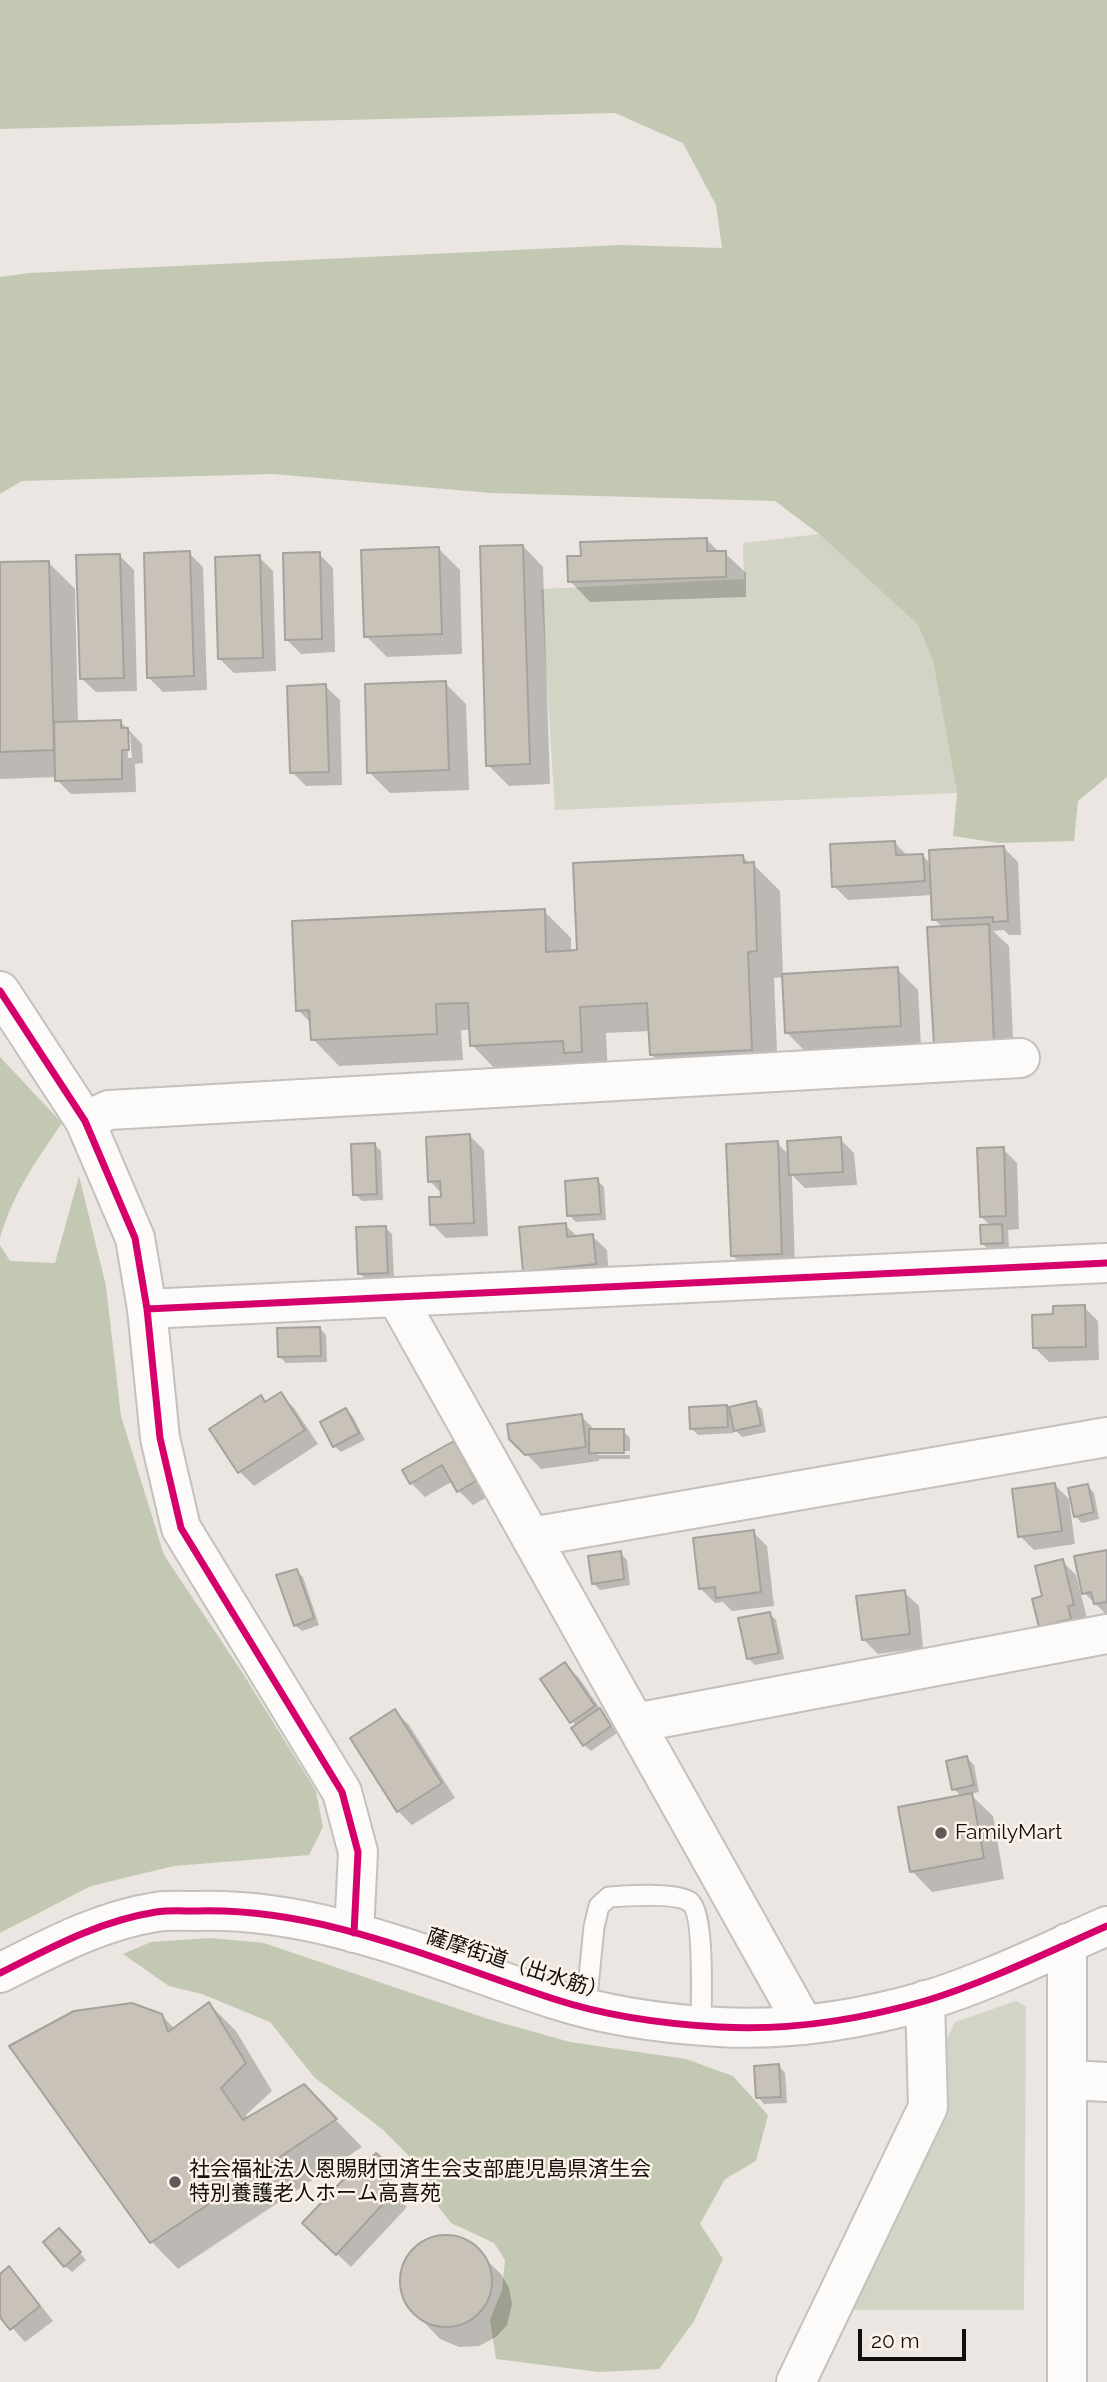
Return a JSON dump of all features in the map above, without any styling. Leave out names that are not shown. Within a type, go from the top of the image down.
[{"type":"street","points":[[0,991],[85,1121],[135,1238],[148,1309],[160,1438],[181,1528],[342,1792],[358,1852],[354,1933]]},
{"type":"street","points":[[85,1121],[109,1110],[1020,1058]]},
{"type":"street","points":[[148,1309],[1107,1263]]},
{"type":"street","points":[[397,1298],[804,2025]]},
{"type":"street","points":[[531,1537],[1107,1437]]},
{"type":"street","points":[[635,1723],[1107,1634]]},
{"type":"street","name":"薩摩街道（出水筋）","points":[[0,1973],[48,1948],[106,1924],[157,1912],[230,1910],[313,1921],[428,1955],[556,2000],[586,2007],[662,2022],[754,2028],[804,2025],[925,2000],[1107,1926]]},
{"type":"street","points":[[1067,1943],[1067,2382]]},
{"type":"street","points":[[796,2382],[928,2107],[925,2000]]},
{"type":"street","points":[[1068,2080],[1107,2082]]},
{"type":"lane","points":[[586,2007],[594,1927],[599,1906],[609,1897],[675,1897],[690,1902],[696,1912],[700,1935],[701,2025]]},
{"type":"shaded area","points":[[819,534],[918,625],[933,661],[957,793],[555,810],[541,589],[744,579],[743,543]]},
{"type":"shaded area","points":[[1016,2001],[1026,2007],[1024,2310],[847,2310],[940,2053],[955,2022]]},
{"type":"green space","points":[[0,0],[1107,0],[1107,777],[1078,801],[1074,841],[999,843],[953,836],[957,793],[933,661],[918,625],[819,534],[775,501],[491,493],[273,474],[22,481],[0,494],[0,277],[29,273],[621,245],[722,248],[716,205],[683,143],[615,113],[0,129]]},
{"type":"green space","points":[[0,1057],[62,1123],[18,1192],[0,1238]]},
{"type":"green space","points":[[79,1176],[106,1286],[121,1416],[164,1555],[242,1672],[316,1791],[323,1827],[309,1855],[174,1866],[91,1886],[0,1933],[0,1245],[10,1261],[55,1263]]},
{"type":"green space","points":[[211,1938],[264,1943],[488,2019],[570,2042],[686,2059],[733,2076],[768,2115],[756,2161],[725,2179],[700,2224],[723,2259],[694,2321],[659,2369],[599,2372],[496,2359],[490,2320],[502,2290],[505,2260],[494,2243],[451,2223],[429,2194],[423,2170],[382,2129],[314,2077],[270,2022],[202,1994],[169,1986],[123,1954],[151,1942]]},
{"type":"building","points":[[707,538],[707,551],[726,551],[726,577],[568,582],[567,556],[581,556],[580,542]]},
{"type":"building","points":[[523,545],[530,764],[486,766],[480,546]]},
{"type":"building","points":[[439,547],[442,634],[364,637],[361,550]]},
{"type":"building","points":[[190,551],[194,676],[147,678],[144,553]]},
{"type":"building","points":[[320,552],[322,639],[285,640],[283,553]]},
{"type":"building","points":[[120,554],[124,678],[80,679],[76,555]]},
{"type":"building","points":[[260,555],[263,658],[218,659],[215,557]]},
{"type":"building","points":[[49,561],[54,750],[0,752],[0,562]]},
{"type":"building","points":[[446,681],[449,770],[367,773],[365,684]]},
{"type":"building","points":[[326,684],[329,772],[290,773],[287,686]]},
{"type":"building","points":[[121,720],[121,728],[128,728],[129,750],[122,750],[122,779],[55,781],[54,722]]},
{"type":"building","points":[[895,841],[896,855],[923,854],[925,881],[832,887],[830,844]]},
{"type":"building","points":[[1004,846],[1008,921],[993,922],[993,917],[932,920],[929,850]]},
{"type":"building","points":[[743,855],[744,863],[754,862],[757,951],[748,952],[752,1050],[650,1055],[647,1003],[580,1007],[582,1052],[564,1053],[563,1041],[470,1046],[468,1003],[436,1004],[437,1034],[311,1040],[309,1010],[296,1011],[292,921],[545,909],[546,952],[577,950],[573,863]]},
{"type":"building","points":[[989,924],[994,1043],[934,1046],[927,927]]},
{"type":"building","points":[[898,967],[901,1026],[785,1033],[782,974]]},
{"type":"building","points":[[470,1134],[474,1223],[430,1225],[429,1197],[441,1197],[440,1181],[428,1182],[426,1137]]},
{"type":"building","points":[[841,1137],[843,1172],[789,1175],[787,1141]]},
{"type":"building","points":[[778,1141],[782,1254],[731,1256],[726,1144]]},
{"type":"building","points":[[375,1143],[377,1194],[353,1195],[351,1144]]},
{"type":"building","points":[[1004,1147],[1006,1216],[980,1217],[977,1148]]},
{"type":"building","points":[[598,1178],[601,1214],[567,1216],[565,1181]]},
{"type":"building","points":[[566,1223],[567,1237],[593,1234],[596,1264],[523,1272],[519,1227]]},
{"type":"building","points":[[1002,1224],[1003,1243],[981,1244],[980,1225]]},
{"type":"building","points":[[386,1226],[388,1273],[358,1274],[356,1227]]},
{"type":"building","points":[[1085,1305],[1086,1347],[1033,1348],[1032,1315],[1053,1314],[1053,1306]]},
{"type":"building","points":[[320,1327],[321,1356],[278,1357],[277,1328]]},
{"type":"building","points":[[281,1392],[305,1430],[238,1473],[209,1429],[261,1395],[265,1402]]},
{"type":"building","points":[[756,1401],[761,1425],[734,1431],[729,1407]]},
{"type":"building","points":[[727,1405],[728,1427],[690,1429],[689,1407]]},
{"type":"building","points":[[346,1408],[359,1433],[333,1447],[320,1422]]},
{"type":"building","points":[[582,1414],[586,1447],[525,1455],[509,1439],[507,1424]]},
{"type":"building","points":[[589,1429],[624,1429],[624,1453],[589,1453]]},
{"type":"building","points":[[454,1441],[476,1481],[457,1492],[442,1465],[410,1484],[402,1470]]},
{"type":"building","points":[[1055,1483],[1062,1531],[1018,1537],[1012,1489]]},
{"type":"building","points":[[1088,1484],[1094,1512],[1074,1517],[1068,1488]]},
{"type":"building","points":[[754,1530],[761,1592],[716,1598],[715,1587],[699,1589],[693,1538]]},
{"type":"building","points":[[1107,1550],[1107,1602],[1094,1604],[1091,1592],[1082,1594],[1074,1556]]},
{"type":"building","points":[[621,1551],[624,1579],[592,1584],[588,1556]]},
{"type":"building","points":[[1063,1559],[1074,1605],[1068,1606],[1071,1619],[1039,1627],[1032,1599],[1042,1596],[1035,1566]]},
{"type":"building","points":[[297,1569],[314,1618],[294,1626],[276,1575]]},
{"type":"building","points":[[905,1590],[910,1634],[862,1640],[856,1596]]},
{"type":"building","points":[[770,1612],[779,1653],[747,1659],[738,1618]]},
{"type":"building","points":[[565,1662],[595,1706],[570,1723],[540,1679]]},
{"type":"building","points":[[600,1708],[611,1726],[583,1746],[571,1728]]},
{"type":"building","points":[[395,1709],[442,1783],[397,1812],[350,1738]]},
{"type":"building","points":[[967,1756],[974,1785],[952,1790],[946,1761]]},
{"type":"building","name":"FamilyMart","points":[[972,1793],[984,1858],[910,1872],[898,1807]]},
{"type":"building","name":"社会福祉法人恩賜財団済生会支部鹿児島県済生会 特別養護老人ホーム高喜苑","points":[[209,2002],[246,2063],[221,2088],[243,2120],[304,2084],[337,2119],[150,2243],[9,2046],[74,2011],[132,2003],[162,2014],[168,2032]]},
{"type":"building","points":[[779,2064],[781,2097],[756,2098],[754,2066]]},
{"type":"building","points":[[376,2153],[384,2160],[372,2172],[394,2192],[336,2255],[302,2223],[361,2161],[366,2165]]},
{"type":"building","points":[[59,2228],[81,2252],[64,2267],[43,2242]]},
{"type":"building","points":[[446,2235],[463,2239],[478,2249],[488,2264],[492,2281],[488,2298],[478,2313],[463,2323],[446,2327],[429,2323],[414,2313],[404,2298],[400,2281],[404,2264],[414,2249],[429,2239]]},
{"type":"building","points":[[9,2266],[40,2306],[10,2330],[0,2317],[0,2274]]},
{"type":"cycle path","points":[[0,991],[85,1121],[135,1238],[147,1309],[160,1438],[181,1528],[342,1792],[358,1852],[354,1933]]},
{"type":"cycle path","points":[[147,1309],[1107,1263]]},
{"type":"cycle path","points":[[0,1973],[75,1937],[135,1916],[171,1911],[242,1912],[288,1918],[378,1939],[594,2010],[677,2024],[745,2028],[797,2026],[849,2019],[925,2001],[994,1976],[1107,1926]]},
{"type":"place","name":"FamilyMart","points":[[941,1833]]},
{"type":"place","name":"社会福祉法人恩賜財団済生会支部鹿児島県済生会 特別養護老人ホーム高喜苑","points":[[175,2182]]}]
